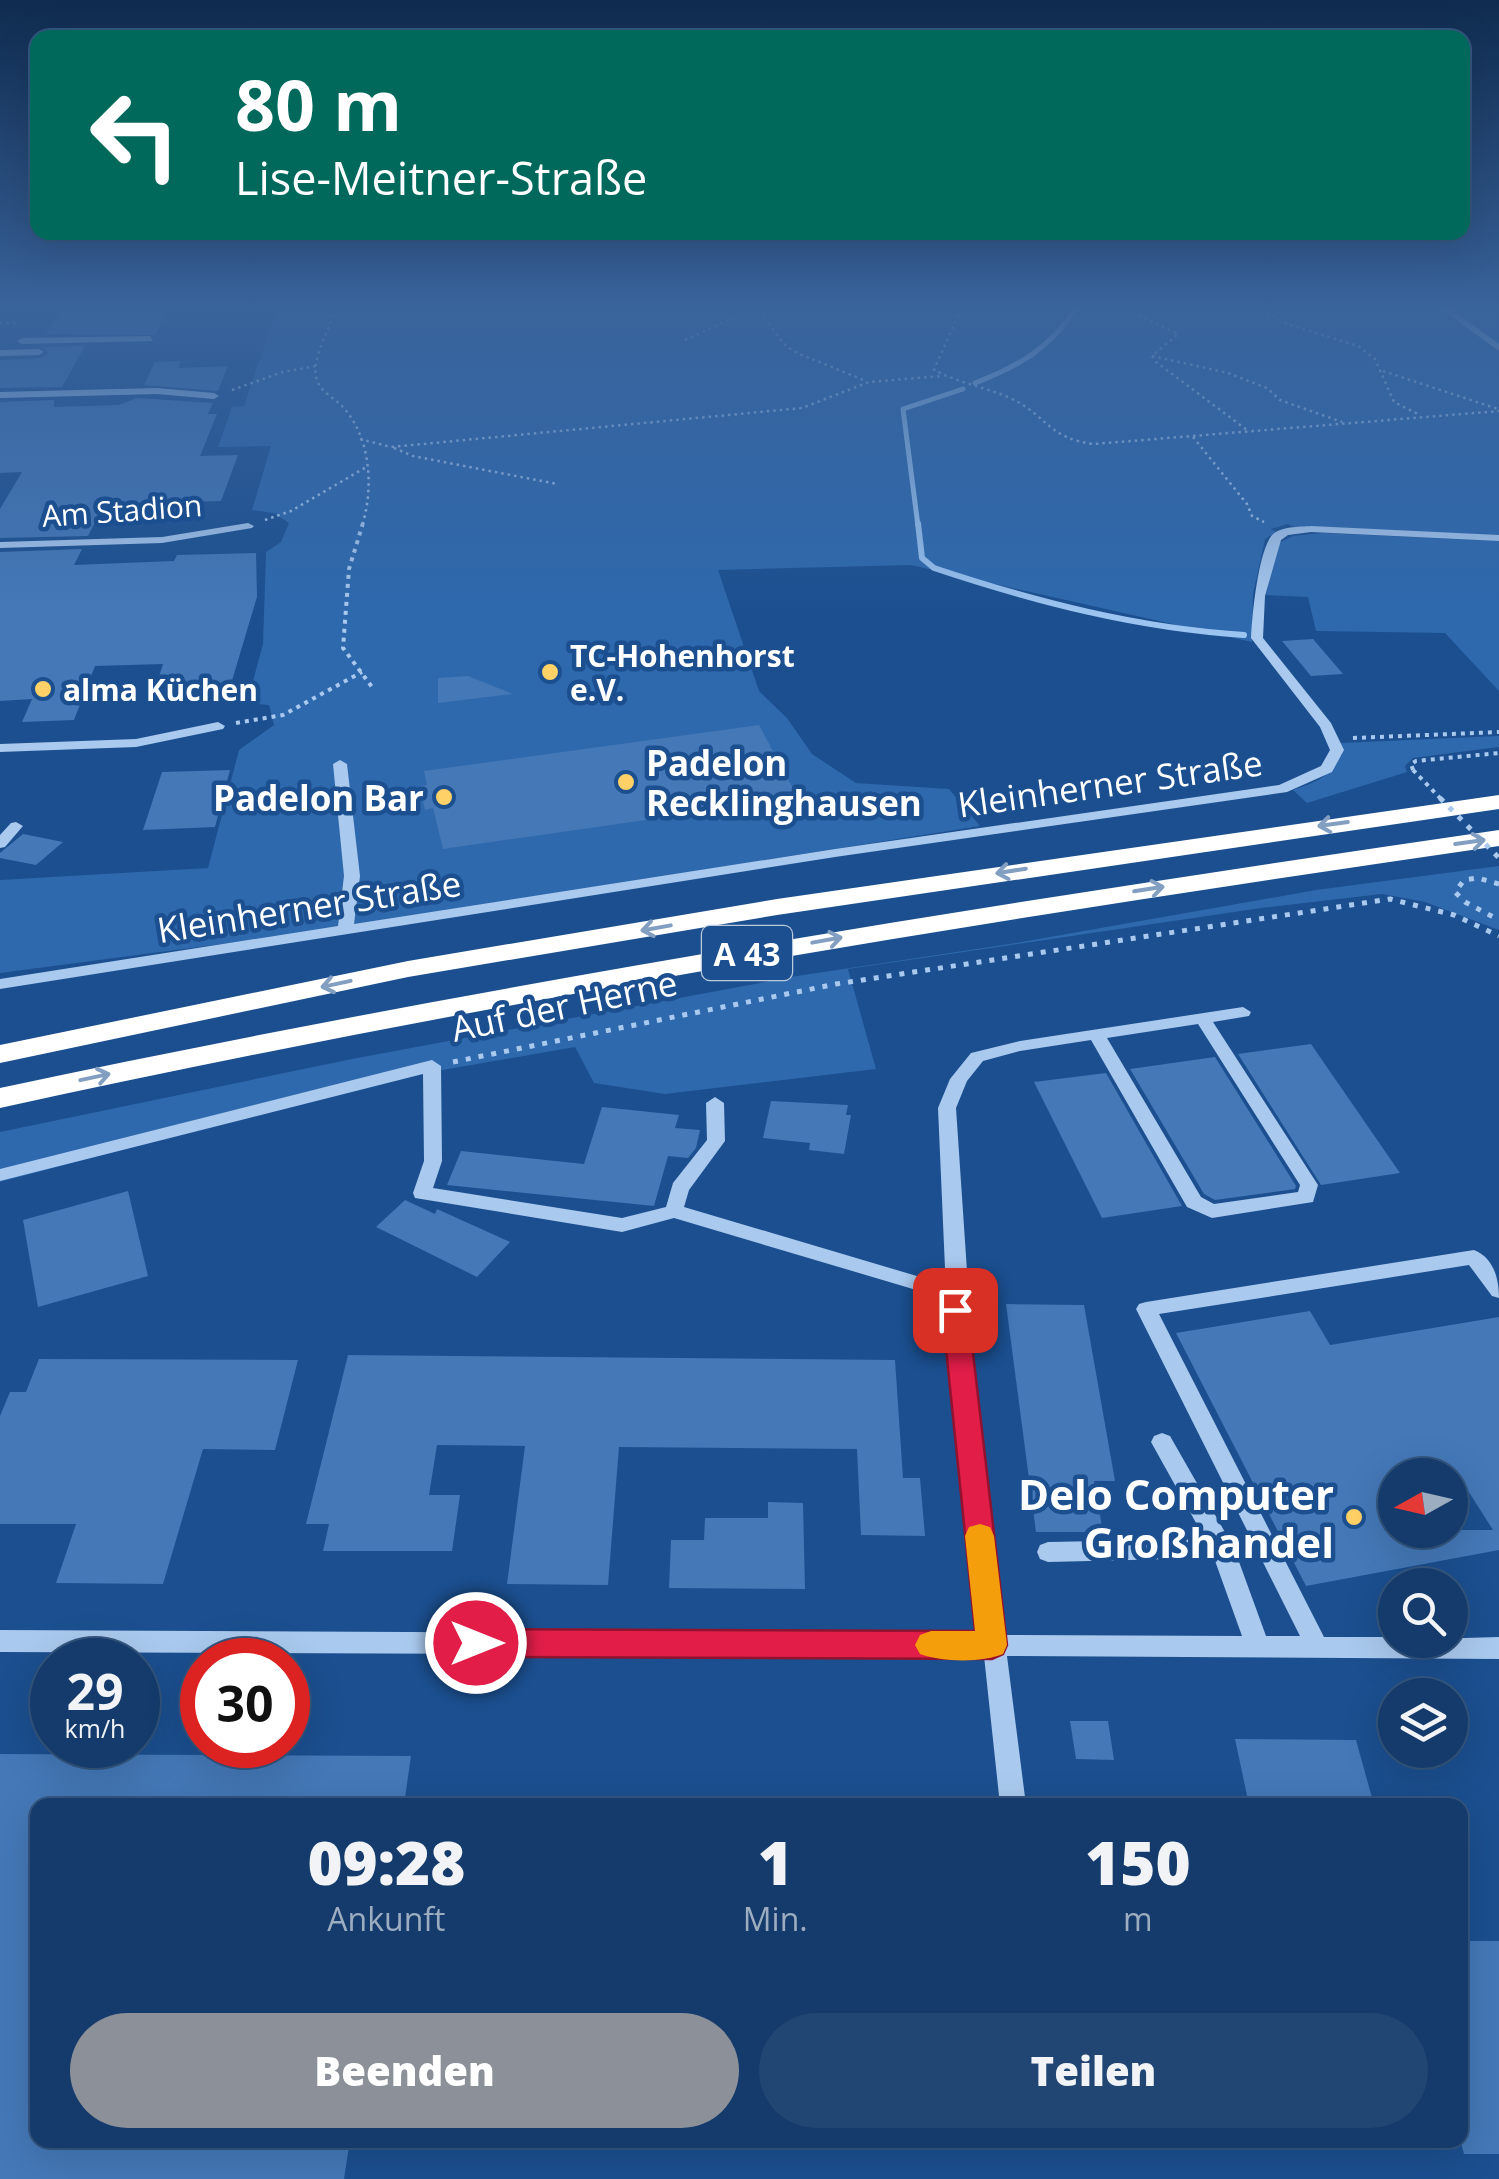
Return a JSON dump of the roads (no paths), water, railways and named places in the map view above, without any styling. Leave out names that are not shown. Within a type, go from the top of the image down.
[{"type":"highway","name":"A 43","points":[[0,1054],[408,970],[738,914],[1499,802]]},
{"type":"highway","name":"A 43","points":[[0,1098],[536,990],[856,934],[1499,838]]},
{"type":"street","name":"Am Stadion","points":[[0,544],[162,540],[248,526]]},
{"type":"street","name":"Kleinherner Straße","points":[[0,984],[835,852],[1282,789],[1327,768],[1337,750],[1335,739],[1257,638],[1259,596],[1271,544],[1285,532],[1311,530],[1499,538]]},
{"type":"street","points":[[0,748],[136,742],[218,726]]},
{"type":"street","points":[[340,764],[352,876],[345,930]]},
{"type":"street","points":[[0,844],[16,826]]},
{"type":"street","points":[[1012,1798],[955,1310],[957,1271],[947,1108],[960,1080],[977,1058],[1020,1046],[1243,1012]]},
{"type":"street","points":[[1096,1034],[1194,1202],[1212,1210],[1306,1197],[1310,1185],[1202,1018]]},
{"type":"street","name":"Auf der Herne","points":[[0,1175],[432,1066],[433,1161],[422,1193],[622,1225],[674,1211]]},
{"type":"street","points":[[715,1103],[716,1141],[680,1188],[674,1211],[930,1287],[955,1310]]},
{"type":"street","points":[[1316,1647],[1146,1309],[1474,1257],[1499,1291]]},
{"type":"street","points":[[1162,1442],[1223,1548],[1245,1596],[1257,1647]]},
{"type":"street","points":[[1048,1552],[1223,1548]]},
{"type":"street","points":[[0,1641],[1499,1648]]},
{"type":"waterway","points":[[903,411],[918,526]]},
{"type":"waterway","points":[[918,523],[922,558],[934,568],[1087,612],[1244,635]]},
{"type":"place","name":"TC-Hohenhorst e.V.","points":[[550,672]]},
{"type":"place","name":"alma Küchen","points":[[43,689]]},
{"type":"place","name":"Padelon Recklinghausen","points":[[626,782]]},
{"type":"place","name":"Padelon Bar","points":[[444,797]]},
{"type":"place","name":"Delo Computer Großhandel","points":[[1354,1517]]}]
